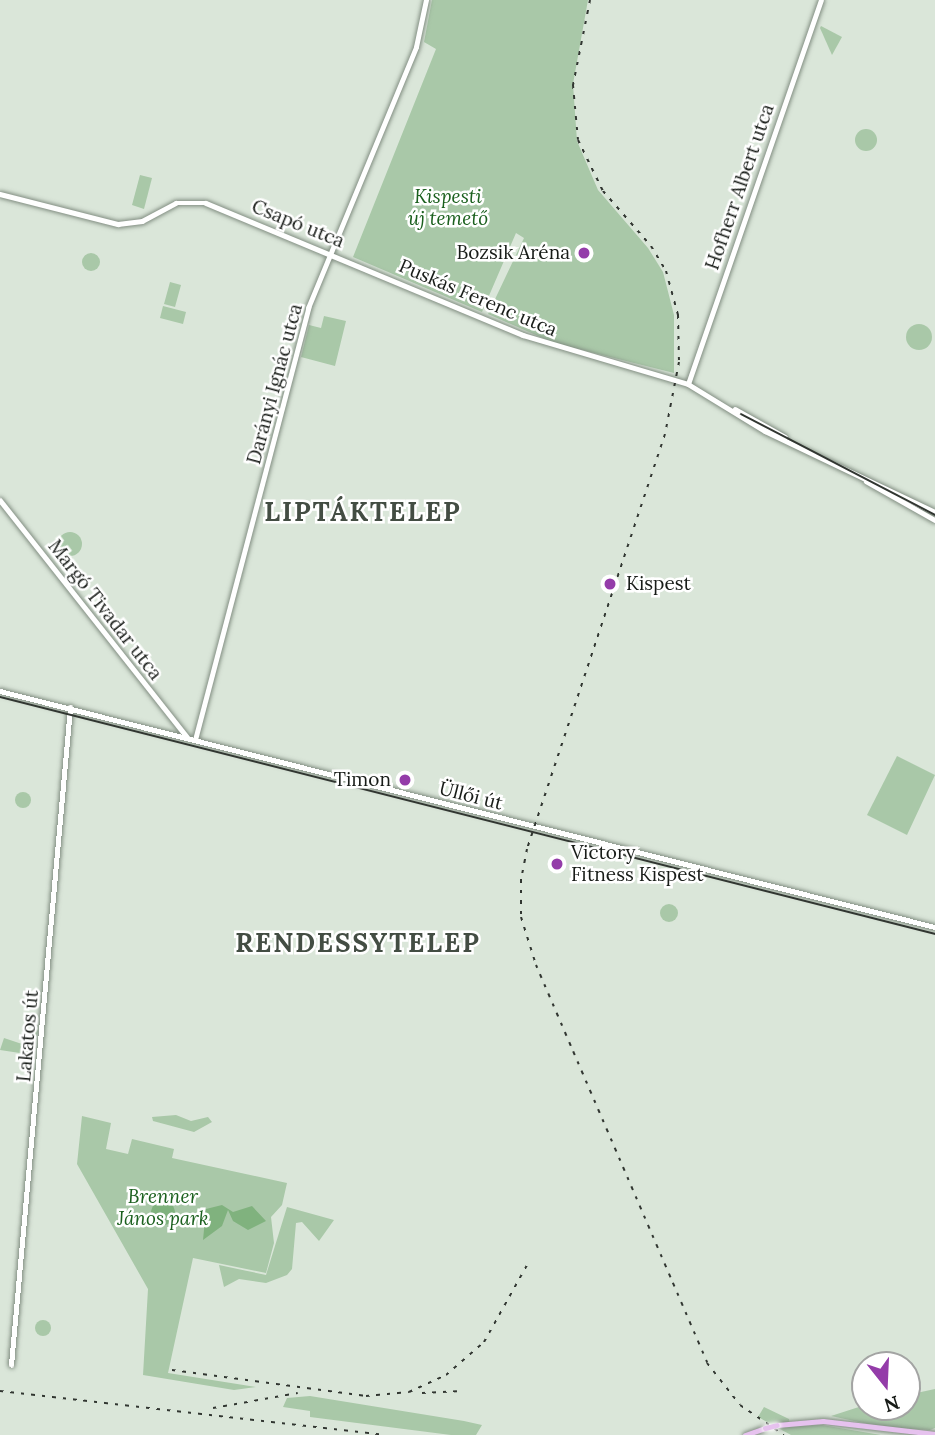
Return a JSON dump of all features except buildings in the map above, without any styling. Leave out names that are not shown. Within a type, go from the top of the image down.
[{"type":"main road","points":[[745,1435],[800,1421],[935,1434]]},
{"type":"street","name":"Darányi Ignác utca","points":[[195,740],[306,315],[416,47],[426,0]]},
{"type":"street","name":"Hofherr Albert utca","points":[[688,384],[821,0]]},
{"type":"street","name":"Csapó utca","points":[[0,194],[118,224],[142,221],[189,201],[234,214],[351,261]]},
{"type":"street","name":"Puskás Ferenc utca","points":[[351,261],[523,335],[688,384],[863,478]]},
{"type":"street","points":[[863,478],[935,512]]},
{"type":"street","points":[[863,478],[935,520]]},
{"type":"street","name":"Margó Tivadar utca","points":[[0,500],[188,738]]},
{"type":"street","name":"Üllői út","points":[[0,691],[935,927]]},
{"type":"street","name":"Lakatos út","points":[[11,1365],[70,708]]},
{"type":"green space","name":"Kispesti új temető","points":[[432,0],[588,0],[573,84],[577,141],[598,190],[648,248],[663,272],[674,315],[674,373],[554,343],[488,314],[524,238],[516,233],[482,312],[353,257],[436,49],[424,42]]},
{"type":"green space","points":[[821,26],[842,37],[832,55],[820,28]]},
{"type":"green space","points":[[862,129],[870,129],[877,136],[877,144],[870,151],[862,151],[855,144],[855,136]]},
{"type":"green space","points":[[140,175],[152,178],[144,209],[132,205]]},
{"type":"green space","points":[[87,253],[95,253],[100,262],[98,269],[87,271],[82,266],[82,258]]},
{"type":"green space","points":[[170,282],[181,285],[175,307],[164,304]]},
{"type":"green space","points":[[163,306],[186,312],[183,324],[160,318]]},
{"type":"green space","points":[[324,316],[346,321],[335,366],[301,357],[309,325],[321,328]]},
{"type":"green space","points":[[919,324],[928,328],[932,337],[928,346],[919,350],[910,346],[906,337],[910,328]]},
{"type":"green space","points":[[70,532],[78,536],[82,544],[78,552],[70,556],[62,552],[58,544],[62,536]]},
{"type":"green space","points":[[897,756],[935,775],[907,835],[867,815]]},
{"type":"green space","points":[[23,792],[29,794],[29,806],[23,808],[17,806],[15,800],[17,794]]},
{"type":"green space","points":[[669,904],[675,907],[678,913],[675,919],[669,922],[663,919],[660,913],[663,907]]},
{"type":"green space","points":[[27,1025],[38,1030],[33,1055],[0,1050],[4,1038],[22,1044]]},
{"type":"green space","points":[[176,1115],[191,1121],[208,1117],[212,1122],[194,1132],[153,1121],[152,1117]]},
{"type":"green space","name":"Brenner János park","points":[[82,1116],[111,1123],[106,1149],[128,1154],[132,1139],[174,1149],[172,1158],[287,1183],[282,1205],[271,1217],[274,1243],[266,1273],[193,1258],[168,1373],[256,1387],[234,1390],[143,1375],[148,1289],[77,1164]]},
{"type":"green space","points":[[287,1207],[334,1220],[319,1241],[302,1222],[296,1223],[292,1269],[287,1275],[266,1283],[239,1279],[224,1287],[219,1265],[266,1275]]},
{"type":"green space","points":[[43,1320],[49,1322],[49,1334],[43,1336],[37,1334],[35,1328],[37,1322]]},
{"type":"green space","points":[[935,1389],[935,1428],[887,1428],[854,1421],[921,1421],[921,1392]]},
{"type":"green space","points":[[310,1396],[482,1425],[476,1435],[451,1435],[310,1417],[310,1411],[283,1407],[287,1398]]},
{"type":"green space","points":[[764,1407],[789,1419],[790,1426],[822,1425],[881,1435],[791,1435],[758,1417]]},
{"type":"green space","points":[[851,1410],[851,1420],[831,1416]]},
{"type":"shaded area","points":[[163,1201],[172,1204],[175,1213],[172,1222],[163,1225],[154,1222],[151,1213],[154,1204]]},
{"type":"shaded area","points":[[222,1205],[233,1212],[252,1206],[266,1221],[248,1230],[233,1221],[228,1210],[222,1226],[203,1240],[206,1209]]},
{"type":"tram line","points":[[741,414],[935,515]]},
{"type":"tram line","points":[[0,697],[935,934]]},
{"type":"railway","points":[[590,0],[573,85],[578,140],[603,191],[651,246],[666,271],[678,315],[679,362],[665,434],[527,849],[521,879],[521,917],[536,965],[707,1363],[740,1405],[784,1435]]},
{"type":"railway","points":[[172,1370],[366,1396],[409,1392],[446,1375],[484,1342],[527,1265]]},
{"type":"railway","points":[[0,1391],[386,1435]]},
{"type":"railway","points":[[422,1393],[457,1391]]},
{"type":"railway","points":[[213,1408],[298,1393]]},
{"type":"place","name":"Bozsik Aréna","points":[[584,253]]},
{"type":"place","name":"Kispest","points":[[610,584]]},
{"type":"place","name":"Timon","points":[[405,780]]},
{"type":"place","name":"Victory Fitness Kispest","points":[[557,864]]},
{"type":"district","name":"LIPTÁKTELEP","points":[[363,512]]},
{"type":"district","name":"RENDESSYTELEP","points":[[358,943]]}]
